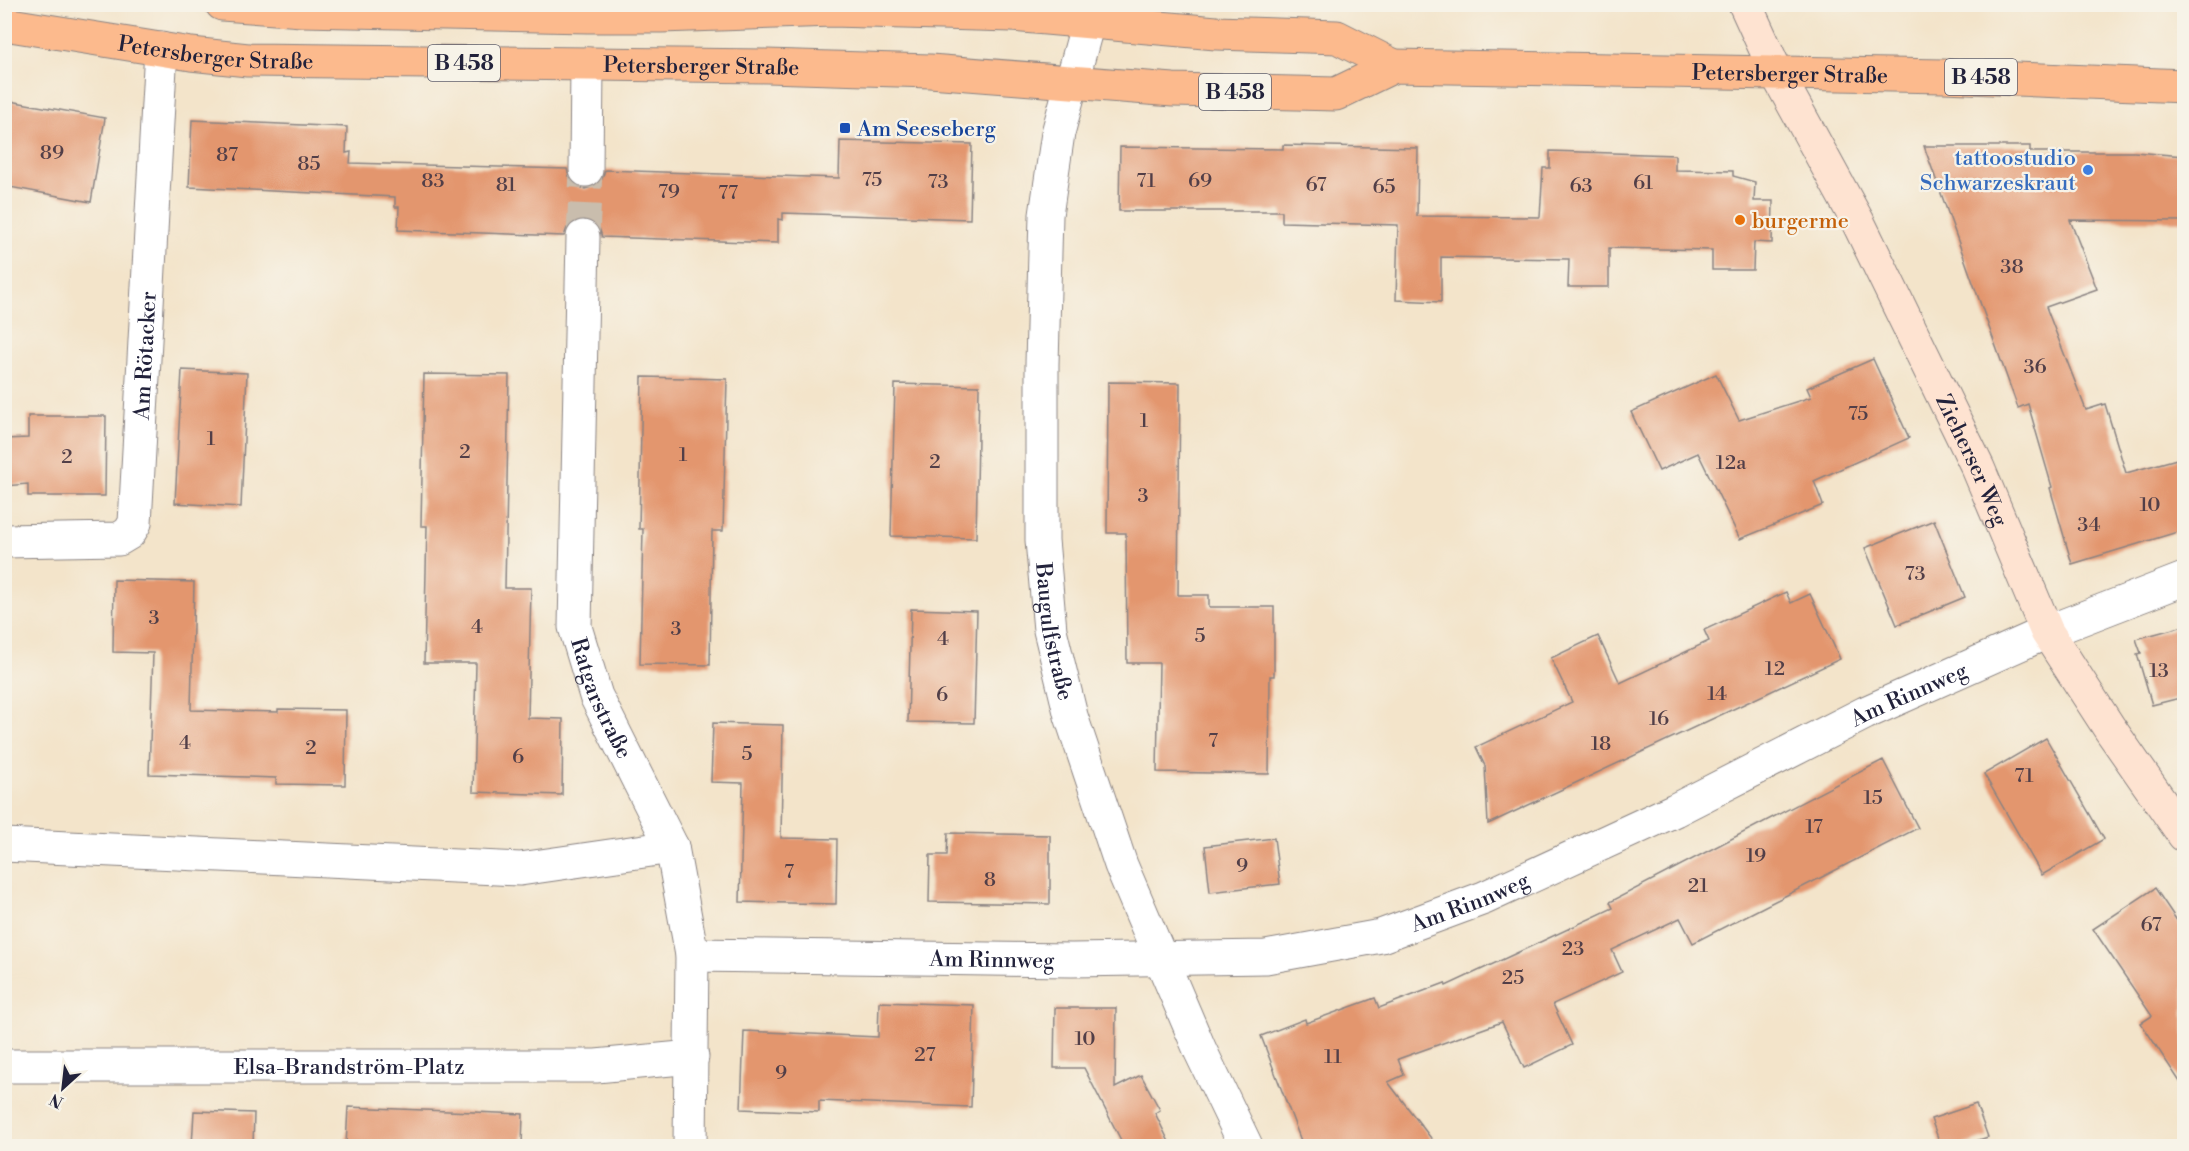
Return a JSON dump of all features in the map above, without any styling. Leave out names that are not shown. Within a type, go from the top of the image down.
[{"type":"main road","name":"Petersberger Straße","points":[[222,4],[588,16],[832,10],[1012,15],[1090,13],[1216,33],[1337,37],[1394,66],[1944,76],[2184,86]]},
{"type":"main road","name":"Petersberger Straße","points":[[4,24],[161,49],[248,60],[930,71],[1173,90],[1336,94],[1394,66]]},
{"type":"street","name":"Zieherser Weg","points":[[1745,4],[1778,74],[1858,222],[1978,468],[2047,632],[2110,729],[2184,835]]},
{"type":"street","name":"Baugulfstraße","points":[[1090,13],[1058,133],[1046,226],[1042,364],[1042,540],[1050,630],[1071,716],[1121,865],[1200,1050],[1246,1146]]},
{"type":"street","name":"Am Rötacker","points":[[4,541],[119,539],[129,533],[135,523],[158,143],[161,49]]},
{"type":"street","points":[[586,170],[588,64]]},
{"type":"street","name":"Ratgarstraße","points":[[583,237],[576,627],[596,696],[672,847],[692,955],[690,1146]]},
{"type":"street","name":"Am Rinnweg","points":[[692,955],[1072,960],[1266,957],[1381,936],[1505,888],[1675,810],[1864,713],[2047,632],[2184,579]]},
{"type":"street","points":[[4,845],[519,869],[672,847]]},
{"type":"street","name":"Elsa-Brandström-Platz","points":[[4,1066],[596,1066],[692,1058]]},
{"type":"building","points":[[4,100],[105,118],[91,202],[4,186]]},
{"type":"building","points":[[192,120],[347,127],[346,153],[351,152],[350,163],[567,169],[570,180],[576,186],[585,189],[596,186],[605,170],[839,178],[840,141],[972,144],[970,219],[783,213],[783,220],[778,219],[778,243],[602,237],[599,227],[584,218],[573,221],[564,236],[398,230],[399,207],[395,207],[395,197],[189,187]]},
{"type":"building","points":[[1283,145],[1418,148],[1417,216],[1540,217],[1543,168],[1550,168],[1550,151],[1675,155],[1675,170],[1733,171],[1733,176],[1755,182],[1754,201],[1773,201],[1772,243],[1754,242],[1753,270],[1712,270],[1712,250],[1609,248],[1609,287],[1568,287],[1569,259],[1441,257],[1441,302],[1396,300],[1398,225],[1282,222],[1282,211],[1119,211],[1120,147],[1283,149]]},
{"type":"building","points":[[1924,146],[2030,146],[2030,152],[2134,152],[2184,156],[2184,221],[2070,220],[2097,289],[2046,307],[2086,410],[2105,404],[2126,473],[2184,457],[2184,530],[2072,564],[2028,404],[2018,408]]},
{"type":"building","points":[[1873,359],[1909,438],[1814,481],[1823,505],[1740,539],[1698,453],[1659,471],[1631,412],[1716,374],[1739,420],[1811,397],[1807,388]]},
{"type":"building","points":[[182,370],[247,373],[241,507],[175,503]]},
{"type":"building","points":[[424,374],[509,375],[505,588],[531,588],[528,718],[563,719],[562,795],[473,792],[476,663],[424,663],[427,526],[421,526]]},
{"type":"building","points":[[642,377],[727,379],[723,531],[712,531],[710,665],[640,664],[643,529],[639,529]]},
{"type":"building","points":[[1108,382],[1180,383],[1178,595],[1209,595],[1209,607],[1274,607],[1274,676],[1270,676],[1269,774],[1157,772],[1159,663],[1127,663],[1126,533],[1107,533]]},
{"type":"building","points":[[895,384],[979,386],[976,538],[891,536]]},
{"type":"building","points":[[28,416],[106,416],[105,496],[28,496],[28,484],[4,486],[4,439],[28,438]]},
{"type":"building","points":[[1934,520],[1965,597],[1897,625],[1865,548]]},
{"type":"building","points":[[114,580],[194,582],[191,710],[278,712],[278,709],[346,710],[345,785],[276,784],[276,778],[149,774],[153,653],[113,652]]},
{"type":"building","points":[[1786,592],[1791,603],[1810,594],[1840,659],[1488,824],[1485,766],[1476,747],[1572,702],[1551,658],[1598,636],[1620,683],[1709,641],[1704,630]]},
{"type":"building","points":[[911,609],[977,611],[974,723],[908,722]]},
{"type":"building","points":[[2184,626],[2184,697],[2152,705],[2137,654],[2141,653],[2136,639]]},
{"type":"building","points":[[713,723],[783,725],[781,838],[837,839],[836,904],[740,902],[743,783],[711,782]]},
{"type":"building","points":[[2046,738],[2104,839],[2042,875],[1984,774]]},
{"type":"building","points":[[1883,760],[1918,828],[1693,943],[1680,918],[1612,950],[1622,972],[1553,1004],[1572,1045],[1524,1068],[1502,1022],[1398,1059],[1404,1075],[1388,1082],[1437,1146],[1303,1146],[1261,1036],[1305,1019],[1306,1023],[1375,998],[1379,1008],[1445,983],[1446,986],[1613,908],[1610,902]]},
{"type":"building","points":[[948,833],[1050,835],[1050,904],[929,902],[930,855],[947,855]]},
{"type":"building","points":[[1274,838],[1280,884],[1210,892],[1205,846]]},
{"type":"building","points":[[2155,888],[2184,931],[2184,1088],[2141,1023],[2152,1016],[2093,929]]},
{"type":"building","points":[[879,1002],[974,1005],[971,1107],[819,1101],[819,1112],[741,1109],[744,1031],[878,1037]]},
{"type":"building","points":[[1055,1008],[1116,1008],[1115,1088],[1141,1075],[1160,1110],[1155,1113],[1171,1146],[1124,1146],[1084,1068],[1054,1068]]},
{"type":"building","points":[[1976,1104],[1988,1137],[1961,1146],[1941,1146],[1931,1119]]},
{"type":"building","points":[[348,1107],[523,1114],[522,1146],[346,1146]]},
{"type":"building","points":[[194,1111],[254,1113],[253,1146],[192,1146]]},
{"type":"tunnel","points":[[583,237],[586,170]]},
{"type":"place","name":"Am Seeseberg","points":[[845,128]]},
{"type":"place","name":"tattoostudio Schwarzeskraut","points":[[2088,170]]},
{"type":"place","name":"burgerme","points":[[1740,220]]}]
